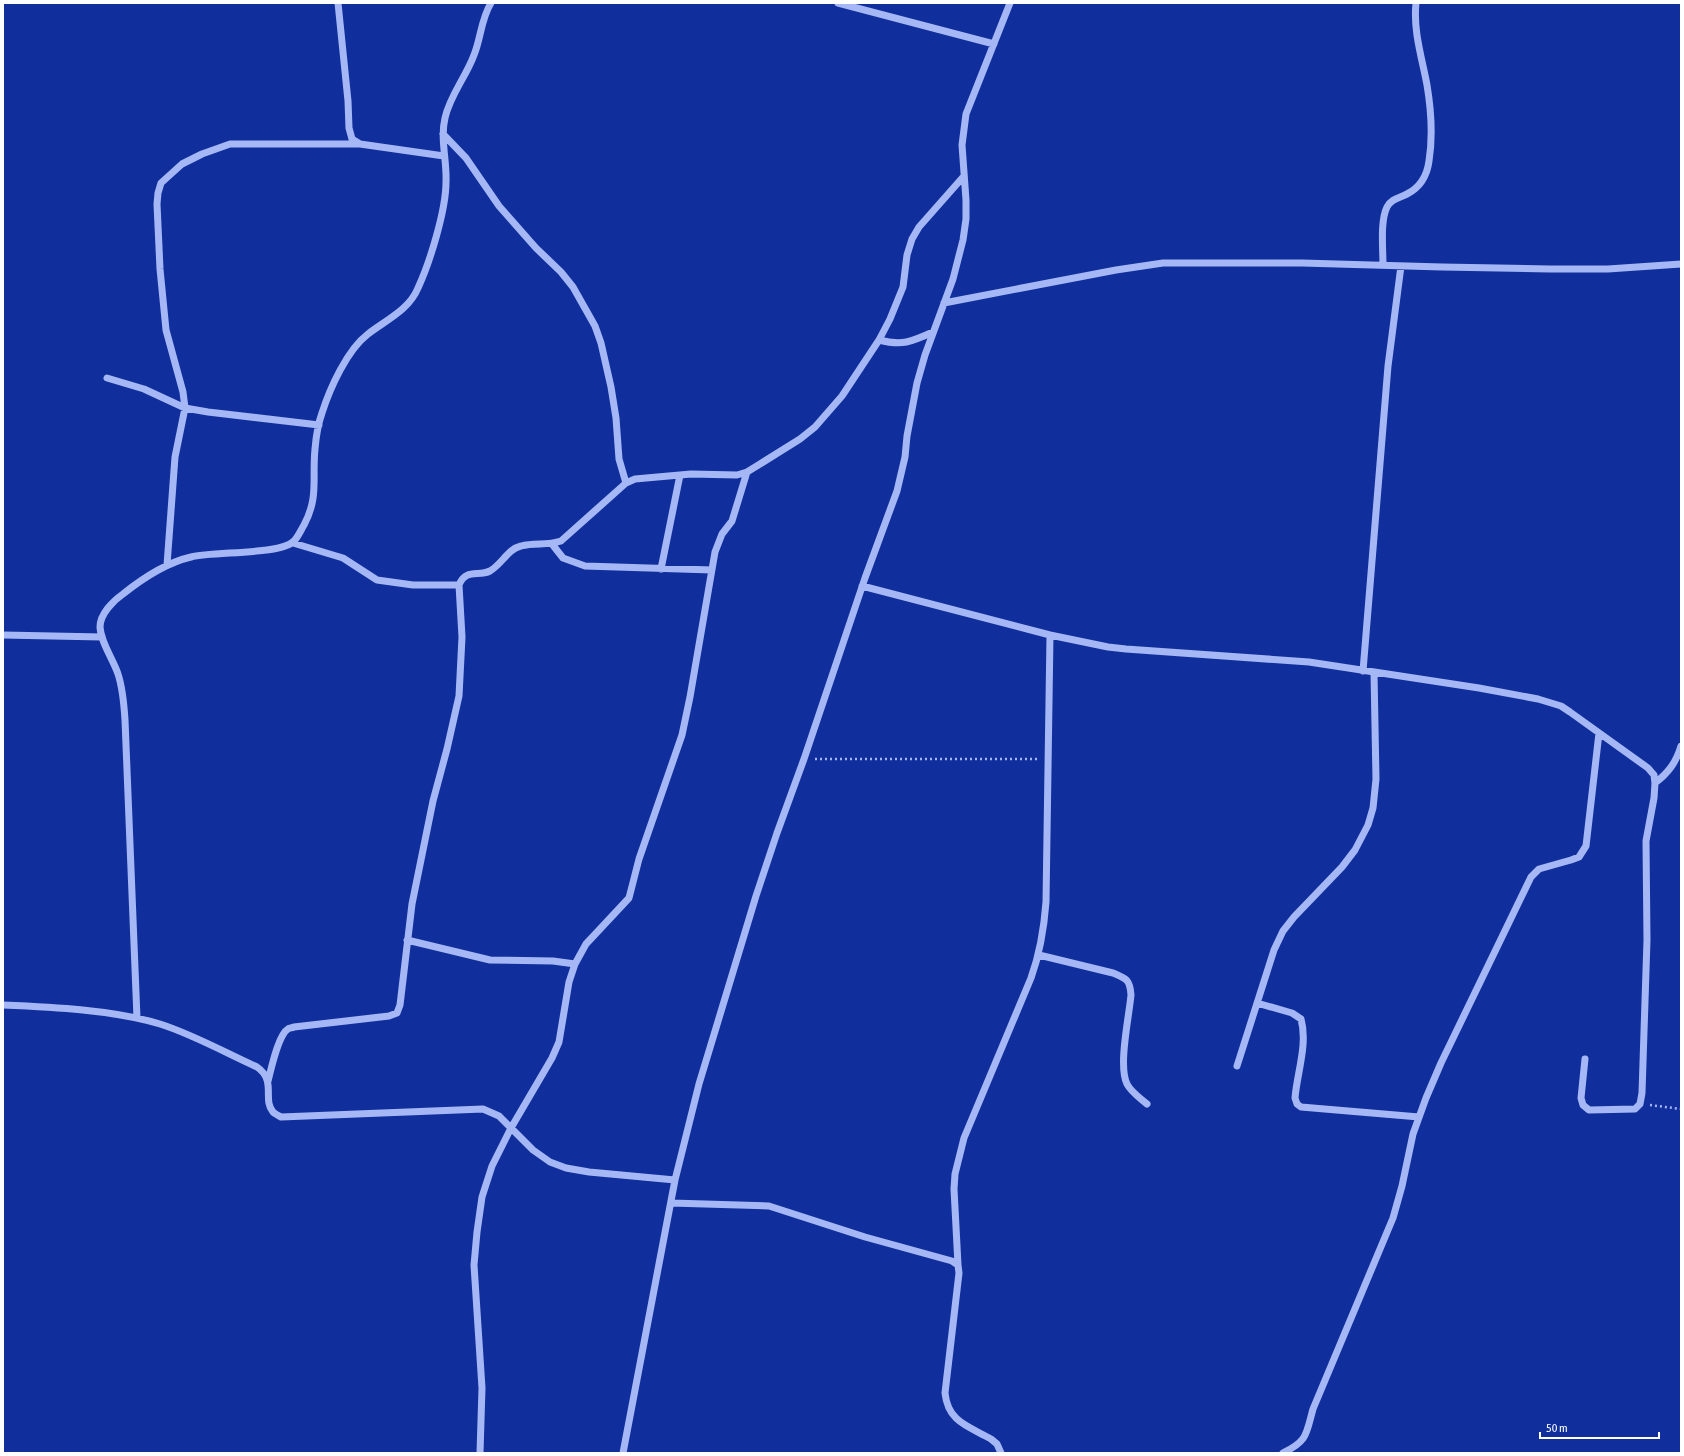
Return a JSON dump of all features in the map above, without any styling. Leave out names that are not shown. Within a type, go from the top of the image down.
[{"type":"street","points":[[338,3],[348,101],[349,128],[352,139],[360,144]]},
{"type":"street","points":[[293,543],[311,511],[314,498],[315,449],[319,425],[321,415],[335,382],[357,344],[410,302],[418,290],[432,251],[444,202],[446,185],[443,134],[448,107],[474,56],[486,10],[491,3]]},
{"type":"street","points":[[838,3],[994,44]]},
{"type":"street","points":[[623,1453],[675,1180],[688,1124],[716,1021],[756,896],[900,478],[914,398],[925,355],[953,279],[963,240],[966,219],[962,145],[966,114],[1010,3]]},
{"type":"street","points":[[1383,265],[1384,220],[1387,207],[1392,201],[1417,188],[1423,181],[1427,173],[1430,155],[1431,127],[1429,101],[1417,32],[1416,3]]},
{"type":"street","points":[[443,134],[466,158],[503,212],[536,248],[561,272],[573,287],[595,326],[601,343],[611,387],[616,418],[619,459],[626,483]]},
{"type":"street","points":[[167,566],[175,457],[185,408],[183,392],[170,348],[165,317],[160,269],[157,204],[161,183],[182,164],[207,151],[230,144],[360,144],[444,156]]},
{"type":"street","points":[[675,1180],[589,1172],[566,1168],[550,1162],[533,1150],[499,1116],[483,1109],[281,1117],[273,1112],[269,1104],[268,1081],[281,1040],[287,1030],[294,1027],[389,1016],[397,1013],[402,996],[412,904],[433,801],[459,696],[462,637],[458,585],[461,579],[468,575],[487,572],[496,567],[516,548],[531,545],[552,544],[561,541],[626,483],[635,480],[691,474],[737,475],[747,472],[800,439],[815,427],[842,396],[879,340],[903,287],[907,255],[912,239],[919,227],[964,176]]},
{"type":"street","points":[[944,303],[1116,270],[1164,263],[1302,263],[1608,269],[1681,264]]},
{"type":"street","points":[[1363,671],[1388,366],[1401,266]]},
{"type":"street","points":[[879,340],[894,344],[904,343],[916,340],[933,332]]},
{"type":"street","points":[[107,378],[144,389],[185,408],[319,425]]},
{"type":"street","points":[[480,1453],[482,1388],[474,1265],[476,1232],[482,1197],[492,1166],[511,1128],[552,1058],[559,1042],[569,982],[575,964],[586,944],[629,898],[639,860],[682,735],[712,570],[719,542],[722,534],[732,521],[747,472]]},
{"type":"street","points":[[661,569],[680,475]]},
{"type":"street","points":[[137,1018],[128,749],[122,691],[118,675],[102,637],[100,625],[104,614],[117,598],[139,581],[167,566],[192,556],[280,548],[293,543],[343,558],[377,580],[413,585],[458,585]]},
{"type":"street","points":[[552,544],[563,558],[585,566],[712,570]]},
{"type":"street","points":[[862,586],[1050,635],[1126,649],[1281,660],[1502,691],[1561,706],[1648,768],[1654,775],[1655,783],[1654,798],[1646,841],[1647,940],[1642,1094],[1640,1104],[1634,1109],[1588,1110],[1583,1105],[1581,1098],[1585,1059]]},
{"type":"street","points":[[3,635],[102,637]]},
{"type":"street","points":[[1002,1453],[992,1439],[953,1416],[946,1403],[945,1393],[959,1273],[954,1189],[958,1156],[964,1138],[1031,978],[1039,955],[1043,934],[1046,902],[1050,635]]},
{"type":"street","points":[[1237,1066],[1274,950],[1283,931],[1346,862],[1355,850],[1368,825],[1374,808],[1376,795],[1374,673]]},
{"type":"street","points":[[1283,1453],[1302,1442],[1307,1432],[1313,1409],[1393,1218],[1402,1186],[1413,1134],[1419,1117],[1441,1063],[1531,877],[1539,869],[1571,860],[1579,856],[1586,846],[1599,733]]},
{"type":"street","points":[[1655,783],[1669,771],[1674,764],[1681,746]]},
{"type":"street","points":[[407,940],[490,960],[553,961],[575,964]]},
{"type":"street","points":[[1039,955],[1114,973],[1125,978],[1130,985],[1131,995],[1124,1075],[1127,1085],[1146,1104]]},
{"type":"street","points":[[1257,1003],[1292,1013],[1301,1019],[1303,1040],[1295,1098],[1297,1104],[1301,1107],[1419,1117]]},
{"type":"street","points":[[3,1005],[40,1007],[137,1018],[161,1024],[257,1067],[264,1072],[268,1081]]},
{"type":"street","points":[[671,1203],[769,1206],[865,1237],[952,1261],[958,1265]]},
{"type":"path","points":[[804,759],[1048,759]]},
{"type":"path","points":[[1640,1104],[1681,1109]]}]
